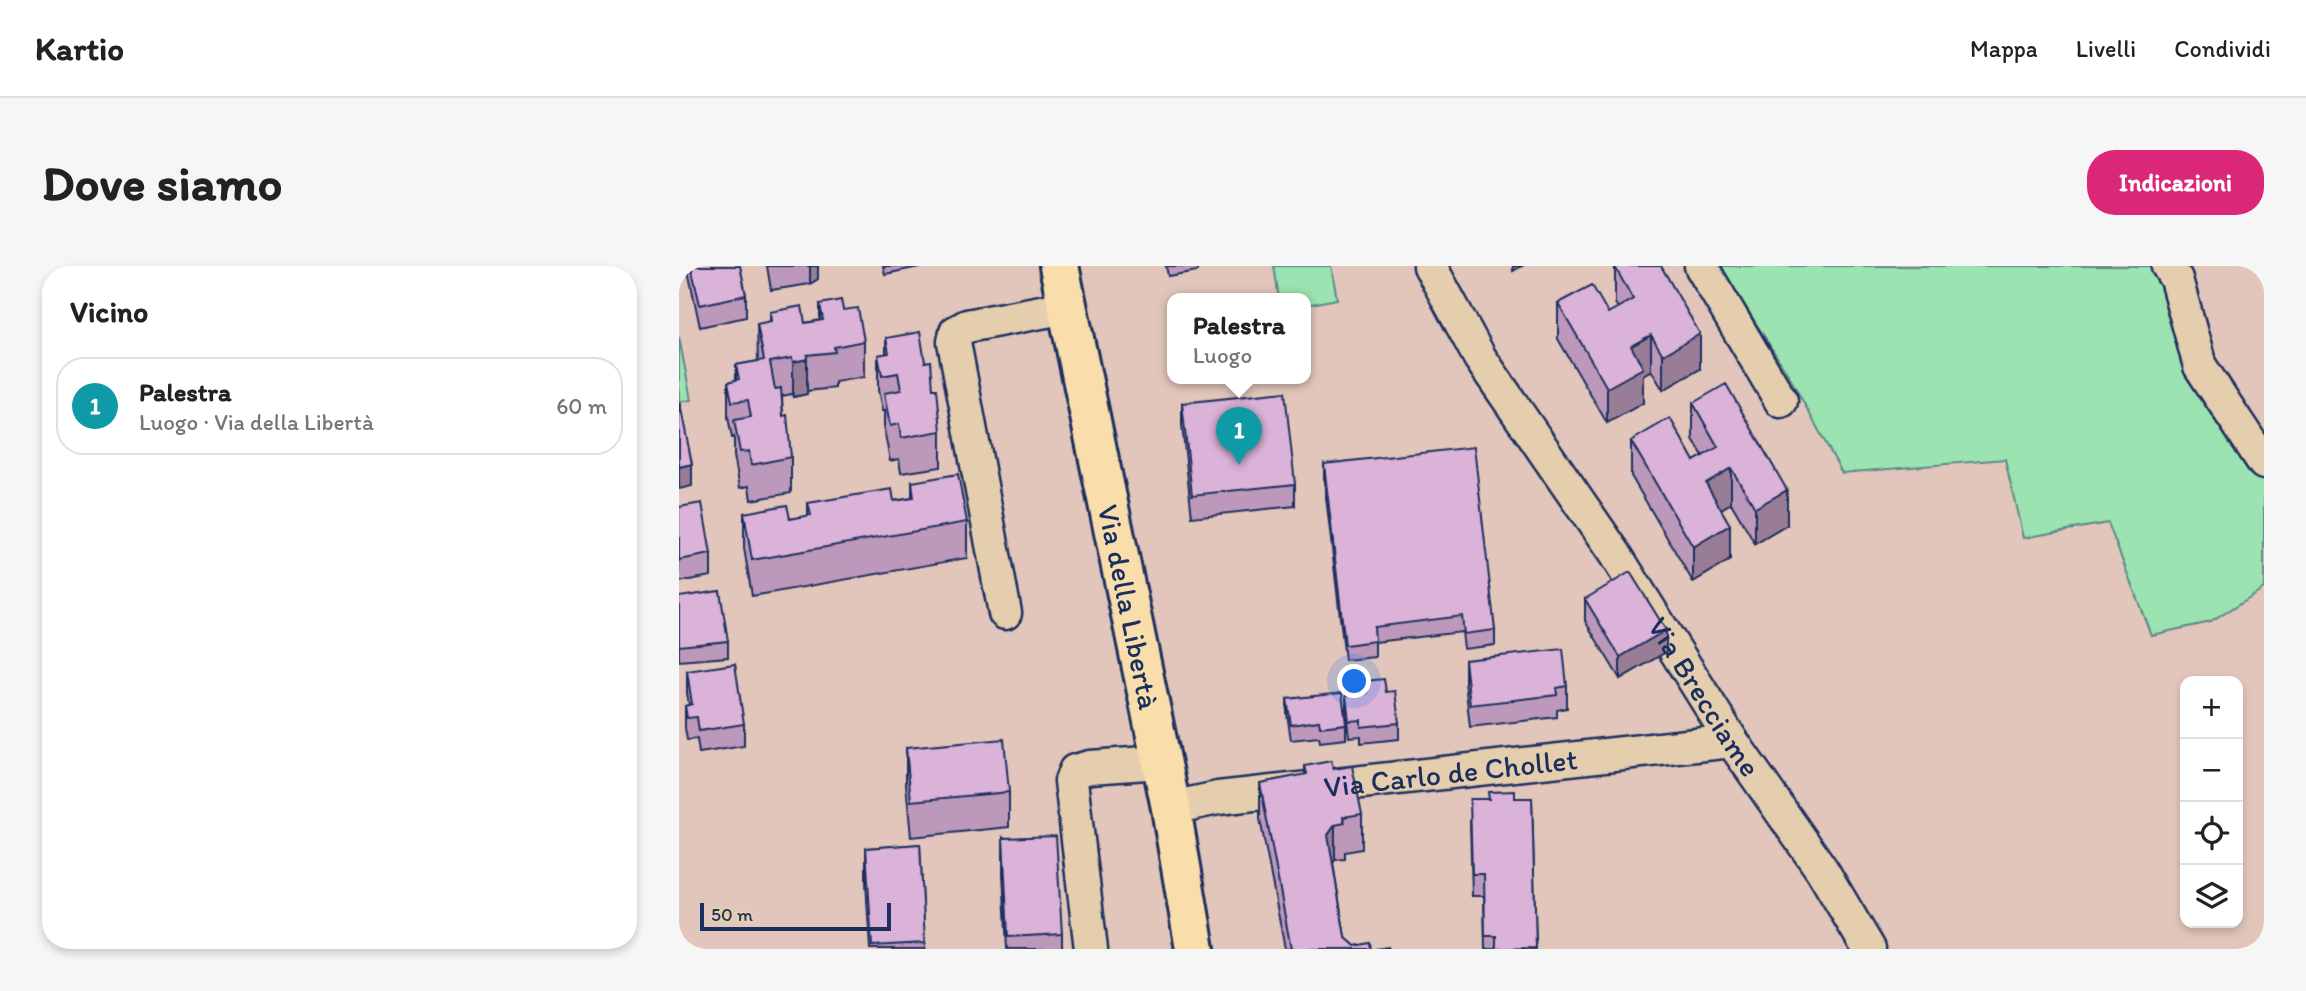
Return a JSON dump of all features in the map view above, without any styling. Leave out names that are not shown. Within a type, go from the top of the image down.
[{"type":"main road","name":"Via della Libertà","points":[[1059,266],[1171,808],[1195,949]]},
{"type":"street","name":"Via Brecciame","points":[[1430,266],[1480,358],[1615,554],[1732,741],[1822,870],[1870,949]]},
{"type":"street","points":[[1701,266],[1781,401]]},
{"type":"street","points":[[2168,266],[2176,279],[2200,366],[2264,463]]},
{"type":"street","points":[[1005,613],[954,342],[956,332],[967,326],[1067,307]]},
{"type":"street","name":"Via Carlo de Chollet","points":[[1171,808],[1218,798],[1732,741]]},
{"type":"street","points":[[1091,949],[1070,781],[1075,771],[1090,767],[1161,762]]},
{"type":"green space","points":[[1274,266],[1331,266],[1337,299],[1311,304],[1311,293],[1278,293]]},
{"type":"green space","points":[[1720,266],[2158,266],[2218,417],[2264,479],[2264,588],[2211,622],[2151,635],[2108,523],[2023,538],[2005,459],[1842,473],[1789,376]]},
{"type":"green space","points":[[679,337],[691,400],[679,402]]},
{"type":"building","points":[[691,266],[740,266],[746,295],[700,305]]},
{"type":"building","points":[[1661,266],[1700,334],[1663,355],[1651,335],[1631,346],[1643,368],[1607,388],[1558,303],[1592,285],[1608,313],[1633,299],[1615,267]]},
{"type":"building","points":[[841,300],[843,310],[858,308],[864,341],[834,347],[835,352],[807,355],[807,359],[793,362],[792,358],[770,362],[775,389],[781,388],[783,416],[787,415],[791,457],[751,465],[749,451],[740,452],[734,420],[751,417],[748,400],[732,402],[728,382],[739,379],[736,365],[764,360],[757,324],[771,321],[770,312],[802,306],[805,323],[823,320],[820,304]]},
{"type":"building","points":[[920,332],[925,362],[931,361],[933,389],[937,389],[941,431],[901,438],[899,424],[890,426],[884,393],[901,390],[898,373],[882,376],[878,355],[889,353],[886,338]]},
{"type":"building","points":[[1726,384],[1787,490],[1755,508],[1731,468],[1706,483],[1730,525],[1693,547],[1631,441],[1670,418],[1694,461],[1718,447],[1693,403]]},
{"type":"building","points":[[1285,392],[1295,484],[1192,495],[1182,403]]},
{"type":"building","points":[[679,404],[692,464],[679,467]]},
{"type":"building","points":[[1474,447],[1495,630],[1464,634],[1462,616],[1374,627],[1375,641],[1345,645],[1324,464]]},
{"type":"building","points":[[958,474],[967,522],[752,560],[744,513],[787,505],[790,519],[811,515],[808,503],[892,489],[894,501],[914,498],[912,482]]},
{"type":"building","points":[[702,503],[711,554],[679,560],[679,507]]},
{"type":"building","points":[[1630,572],[1666,630],[1620,657],[1585,599]]},
{"type":"building","points":[[720,591],[728,641],[679,646],[679,597]]},
{"type":"building","points":[[1563,649],[1567,686],[1557,688],[1557,695],[1470,705],[1465,660]]},
{"type":"building","points":[[735,664],[744,724],[699,731],[697,717],[687,718],[685,706],[692,704],[687,671]]},
{"type":"building","points":[[1384,679],[1386,692],[1395,691],[1399,723],[1361,727],[1361,720],[1349,721],[1346,695],[1367,693],[1365,681]]},
{"type":"building","points":[[1342,693],[1346,724],[1320,727],[1319,721],[1291,725],[1287,699]]},
{"type":"building","points":[[1004,739],[1009,792],[911,801],[906,748]]},
{"type":"building","points":[[1331,761],[1333,769],[1352,766],[1362,814],[1343,817],[1345,823],[1335,825],[1328,835],[1345,937],[1355,946],[1370,943],[1371,949],[1291,949],[1260,783],[1307,774],[1305,766]]},
{"type":"building","points":[[1515,791],[1515,798],[1532,798],[1536,948],[1496,949],[1496,936],[1485,936],[1484,874],[1472,874],[1470,799],[1489,799],[1488,792]]},
{"type":"building","points":[[1056,836],[1062,934],[1008,937],[1003,838]]},
{"type":"building","points":[[920,844],[925,943],[872,946],[866,848]]},
{"type":"place","name":"Palestra","points":[[1239,465]]}]
